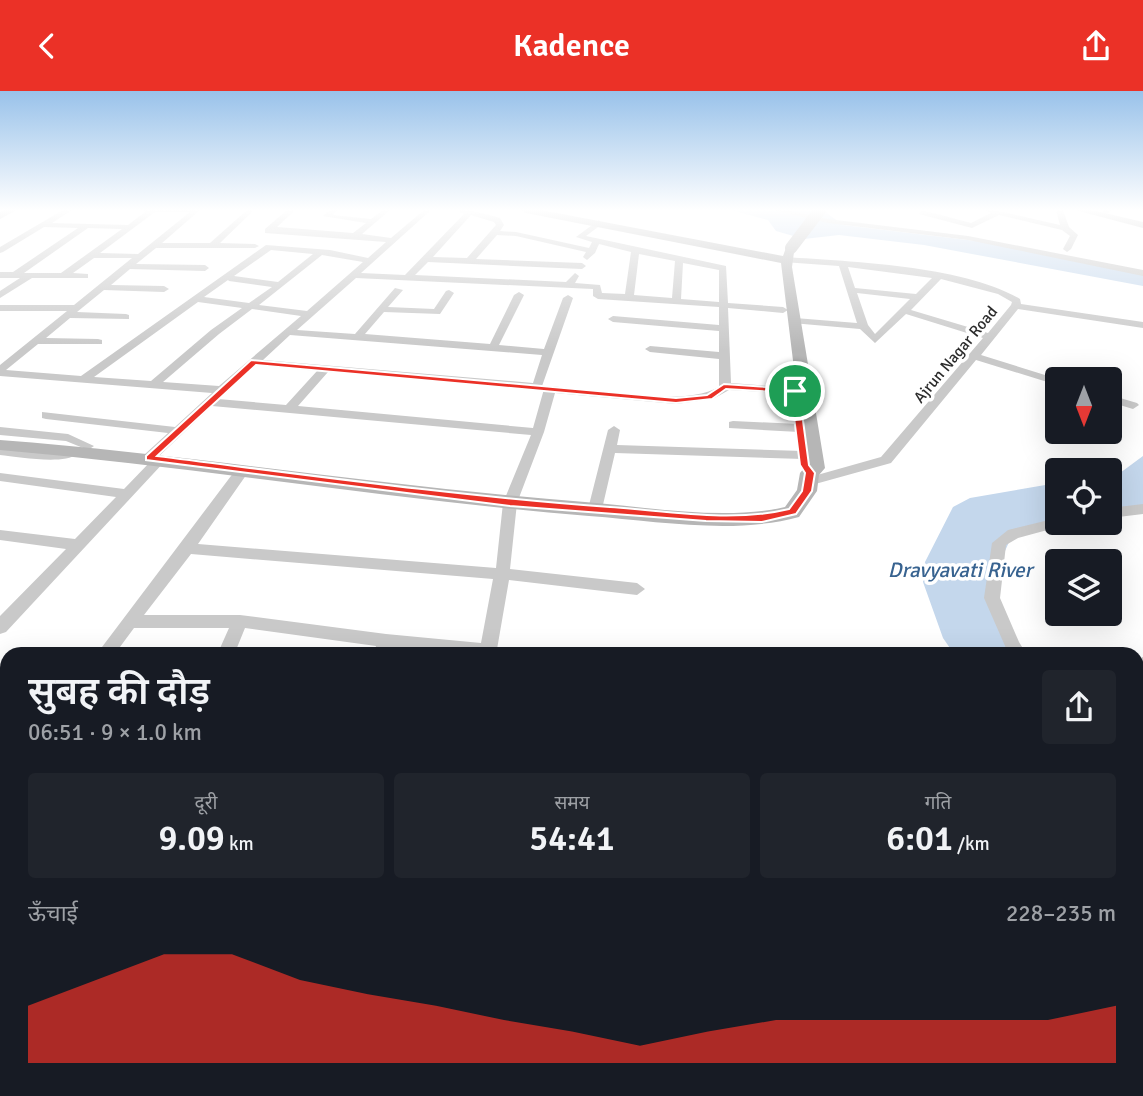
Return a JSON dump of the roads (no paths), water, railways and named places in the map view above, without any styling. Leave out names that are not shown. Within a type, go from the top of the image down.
[{"type":"street","points":[[15,275],[41,257]]},
{"type":"street","points":[[63,276],[88,257]]},
{"type":"street","points":[[0,372],[135,257]]},
{"type":"street","points":[[82,380],[256,257]]},
{"type":"street","points":[[154,384],[215,332],[281,285],[314,257]]},
{"type":"street","points":[[347,257],[370,261]]},
{"type":"street","points":[[0,627],[8,609],[78,545],[180,431],[222,390],[375,257]]},
{"type":"street","points":[[469,261],[473,257]]},
{"type":"street","points":[[569,285],[588,257]]},
{"type":"street","points":[[629,297],[634,257]]},
{"type":"street","points":[[664,257],[723,268]]},
{"type":"street","points":[[721,257],[724,386]]},
{"type":"street","points":[[0,437],[109,454],[510,503],[706,518],[762,519],[792,512],[804,497],[807,469],[795,391],[785,257]]},
{"type":"street","name":"Ajrun Nagar Road","points":[[610,449],[807,469],[886,460],[1016,306],[1014,298],[1002,292],[938,277],[807,257]]},
{"type":"street","points":[[1065,257],[1143,272]]},
{"type":"street","points":[[407,278],[426,259],[582,266]]},
{"type":"street","points":[[676,301],[679,260]]},
{"type":"street","points":[[842,263],[863,326],[872,343],[938,277]]},
{"type":"street","points":[[126,266],[205,268]]},
{"type":"street","points":[[0,275],[85,276]]},
{"type":"street","points":[[0,295],[31,275]]},
{"type":"street","points":[[354,275],[597,286],[598,296],[724,304],[863,326]]},
{"type":"street","points":[[229,278],[281,285]]},
{"type":"street","points":[[101,287],[163,289]]},
{"type":"street","points":[[358,337],[398,290]]},
{"type":"street","points":[[850,290],[916,297]]},
{"type":"street","points":[[381,309],[437,312],[449,293]]},
{"type":"street","points":[[494,347],[519,295]]},
{"type":"street","points":[[537,387],[568,298]]},
{"type":"street","points":[[196,299],[309,314]]},
{"type":"street","points":[[1016,306],[1143,325]]},
{"type":"street","points":[[0,316],[5,308],[127,317]]},
{"type":"street","points":[[905,311],[990,337]]},
{"type":"street","points":[[789,316],[817,468],[807,469]]},
{"type":"street","points":[[613,319],[724,328]]},
{"type":"street","points":[[289,332],[548,353]]},
{"type":"street","points":[[35,341],[98,342]]},
{"type":"street","points":[[650,349],[724,356]]},
{"type":"street","points":[[974,356],[1045,377]]},
{"type":"street","points":[[254,362],[676,401],[709,397],[724,386],[795,391]]},
{"type":"street","points":[[290,408],[326,368]]},
{"type":"street","points":[[0,372],[222,390]]},
{"type":"street","points":[[488,647],[502,574],[510,503],[538,432],[550,389]]},
{"type":"street","points":[[210,402],[538,432]]},
{"type":"street","points":[[1122,402],[1133,405]]},
{"type":"street","points":[[46,415],[180,431]]},
{"type":"street","points":[[733,425],[799,429]]},
{"type":"street","points":[[595,509],[614,430]]},
{"type":"street","points":[[0,431],[68,438],[84,449]]},
{"type":"street","points":[[0,445],[84,449]]},
{"type":"street","points":[[0,451],[44,455],[84,449]]},
{"type":"street","points":[[110,647],[242,471]]},
{"type":"street","points":[[0,477],[126,494]]},
{"type":"street","points":[[1122,512],[1143,509]]},
{"type":"street","points":[[1013,647],[992,598],[999,543],[1013,534],[1045,526]]},
{"type":"street","points":[[0,535],[78,545]]},
{"type":"street","points":[[187,548],[502,574],[637,589]]},
{"type":"street","points":[[130,622],[240,621],[378,647]]},
{"type":"street","points":[[229,647],[240,621]]},
{"type":"water","points":[[988,257],[1058,257],[1143,274],[1143,286]]},
{"type":"water","points":[[1143,456],[1143,508],[1122,512],[1122,472]]},
{"type":"water","name":"Dravyavati River","points":[[1045,485],[1045,526],[1013,533],[989,587],[1015,647],[949,647],[943,638],[923,582],[925,562],[953,507],[970,498]]}]
